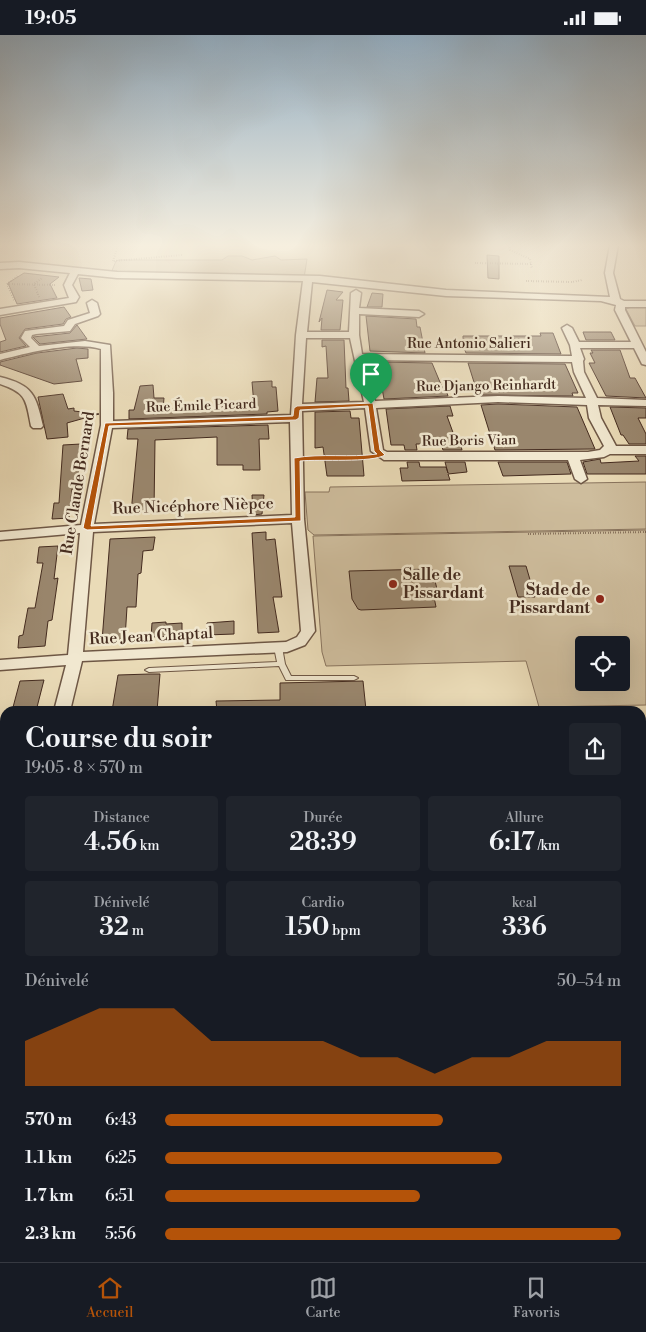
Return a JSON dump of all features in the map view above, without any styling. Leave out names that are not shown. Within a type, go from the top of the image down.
[{"type":"street","points":[[0,312],[61,302]]},
{"type":"street","points":[[298,519],[296,413],[305,302]]},
{"type":"street","points":[[355,302],[354,335],[371,404],[377,451],[382,455]]},
{"type":"street","points":[[36,348],[26,338],[28,333],[67,329],[72,322],[95,315],[92,303]]},
{"type":"street","points":[[646,304],[620,303],[620,310],[646,361]]},
{"type":"street","points":[[354,311],[419,313]]},
{"type":"street","points":[[567,327],[575,345],[580,372],[592,401],[595,418],[609,443],[608,450]]},
{"type":"street","points":[[301,335],[354,335]]},
{"type":"street","name":"Rue Claude Bernard","points":[[36,348],[92,345],[106,347],[107,425],[87,528],[75,658],[63,706]]},
{"type":"street","points":[[575,345],[637,345]]},
{"type":"street","points":[[0,357],[36,348]]},
{"type":"street","name":"Rue Antonio Salieri","points":[[358,357],[579,359]]},
{"type":"street","points":[[0,380],[28,392],[37,426]]},
{"type":"street","name":"Rue Django Reinhardt","points":[[296,413],[371,404],[489,399],[646,403]]},
{"type":"street","name":"Rue Émile Picard","points":[[107,425],[296,413]]},
{"type":"street","name":"Rue Boris Vian","points":[[382,455],[391,457],[573,456],[597,455],[608,450],[646,450]]},
{"type":"street","points":[[573,456],[581,479]]},
{"type":"street","name":"Rue Nicéphore Nièpce","points":[[0,536],[87,528],[298,519]]},
{"type":"street","name":"Rue Jean Chaptal","points":[[0,665],[75,658],[287,647],[303,641],[308,631],[298,519]]},
{"type":"lane","points":[[278,647],[281,664],[289,678],[354,678]]},
{"type":"lane","points":[[149,670],[281,664]]},
{"type":"path","points":[[15,302],[18,310]]},
{"type":"path","points":[[297,459],[321,457],[364,458],[382,455]]},
{"type":"path","points":[[528,534],[646,532]]},
{"type":"shaded area","points":[[634,306],[646,307],[646,326],[635,326],[626,309]]},
{"type":"shaded area","points":[[646,482],[646,529],[314,535],[308,530],[305,492],[329,492],[330,487]]},
{"type":"shaded area","points":[[646,530],[646,705],[539,706],[526,661],[326,666],[322,652],[313,536]]},
{"type":"building","points":[[324,302],[343,302],[340,330],[321,330],[322,318],[319,322]]},
{"type":"building","points":[[369,302],[382,302],[382,307],[367,307]]},
{"type":"building","points":[[64,307],[71,317],[66,319],[63,324],[25,329],[19,338],[26,346],[0,352],[0,342],[6,340],[0,324],[0,318]]},
{"type":"building","points":[[366,316],[416,319],[417,327],[420,327],[425,353],[370,351]]},
{"type":"building","points":[[77,325],[87,339],[40,344],[33,337],[70,333]]},
{"type":"building","points":[[583,332],[611,332],[615,340],[586,340]]},
{"type":"building","points":[[540,333],[553,333],[561,354],[466,353],[463,345],[463,336],[541,336]]},
{"type":"building","points":[[322,340],[344,340],[346,388],[348,388],[349,401],[315,402],[317,378],[328,378],[326,346],[322,347]]},
{"type":"building","points":[[77,348],[88,349],[88,358],[76,359],[82,381],[54,384],[0,365],[0,362],[37,353]]},
{"type":"building","points":[[591,350],[620,350],[630,378],[635,378],[646,398],[606,396],[589,363],[595,363],[590,353],[593,353]]},
{"type":"building","points":[[378,362],[432,363],[448,396],[384,399],[382,388],[386,387]]},
{"type":"building","points":[[468,363],[565,364],[578,393],[572,393],[573,396],[478,395]]},
{"type":"building","points":[[272,381],[272,387],[276,387],[278,411],[267,412],[267,414],[129,419],[129,410],[134,410],[140,386],[153,385],[154,398],[164,398],[163,409],[213,409],[225,406],[254,405],[252,382]]},
{"type":"building","points":[[63,394],[68,409],[74,408],[74,411],[99,414],[67,423],[68,437],[47,439],[38,397]]},
{"type":"building","points":[[481,405],[577,407],[595,449],[495,450]]},
{"type":"building","points":[[450,406],[453,416],[447,416],[455,438],[459,438],[462,450],[443,450],[441,444],[416,444],[417,450],[405,450],[404,445],[391,445],[386,409]]},
{"type":"building","points":[[610,407],[646,408],[646,418],[638,418],[646,434],[646,444],[629,444],[621,435]]},
{"type":"building","points":[[350,411],[351,418],[359,418],[364,476],[327,476],[323,447],[315,448],[315,412]]},
{"type":"building","points":[[268,425],[269,439],[259,439],[260,470],[243,470],[243,465],[217,465],[217,437],[155,440],[154,512],[131,513],[138,439],[127,439],[128,429]]},
{"type":"building","points":[[81,444],[78,474],[76,474],[75,489],[72,489],[69,518],[52,519],[54,503],[59,503],[63,445]]},
{"type":"building","points":[[635,456],[646,456],[646,474],[587,474],[583,462],[600,459],[601,463],[639,461]]},
{"type":"building","points":[[407,462],[419,462],[420,467],[446,467],[448,473],[445,462],[465,462],[467,472],[448,474],[450,480],[402,481],[400,468],[408,468]]},
{"type":"building","points":[[498,462],[567,462],[571,474],[503,476]]},
{"type":"building","points":[[252,495],[264,495],[262,514],[253,515]]},
{"type":"building","points":[[266,532],[266,540],[275,539],[282,597],[273,597],[279,632],[258,633],[252,533]]},
{"type":"building","points":[[155,537],[153,550],[143,551],[141,573],[138,574],[136,607],[127,607],[125,639],[102,641],[110,539]]},
{"type":"building","points":[[58,546],[54,579],[58,578],[52,620],[48,621],[45,646],[18,648],[19,636],[23,635],[28,608],[35,608],[43,563],[37,563],[39,547]]},
{"type":"building","points":[[509,566],[526,566],[535,597],[518,597]]},
{"type":"building","name":"Salle de Pissardant","points":[[432,569],[439,597],[434,597],[436,607],[361,610],[358,609],[352,599],[349,571]]},
{"type":"building","points":[[234,621],[234,634],[207,635],[207,623]]},
{"type":"building","points":[[166,622],[166,624],[182,623],[182,636],[151,637],[152,623]]},
{"type":"building","points":[[160,674],[157,706],[113,706],[118,675]]},
{"type":"building","points":[[44,680],[37,706],[13,706],[20,681]]},
{"type":"building","points":[[363,681],[366,706],[216,706],[216,701],[280,700],[280,683]]},
{"type":"place","name":"Salle de Pissardant","points":[[393,584]]},
{"type":"place","name":"Stade de Pissardant","points":[[600,599]]},
{"type":"route","points":[[371,404],[377,451],[382,455],[364,458],[321,457],[297,459],[298,519],[87,528],[107,425],[296,418],[297,408],[371,404]]}]
